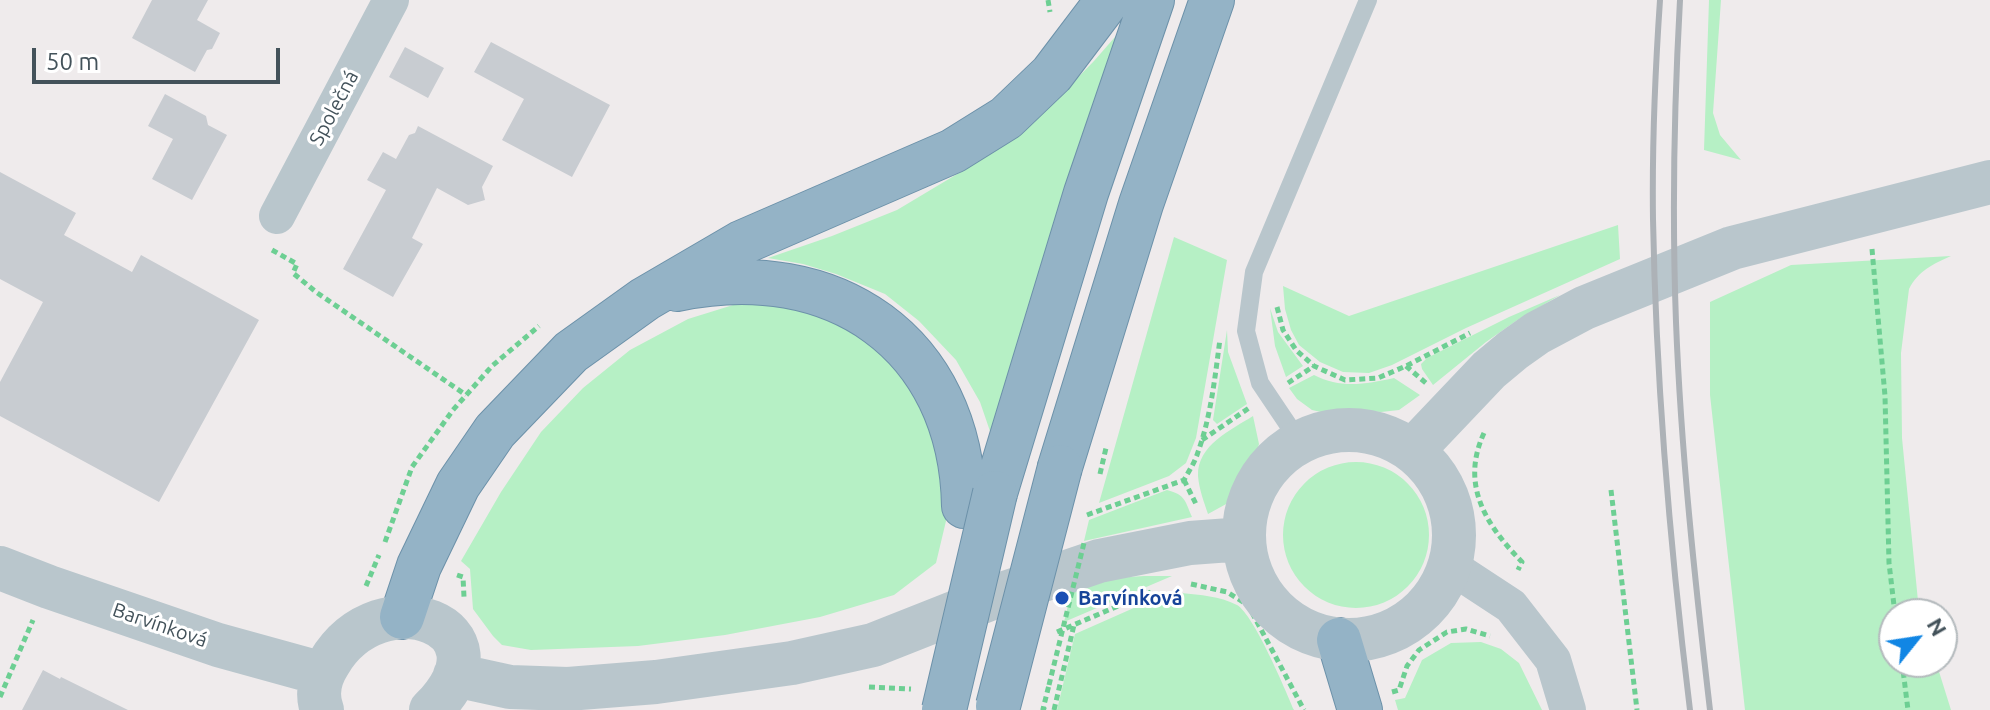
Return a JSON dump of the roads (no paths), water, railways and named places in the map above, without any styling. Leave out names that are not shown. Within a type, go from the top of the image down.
[{"type":"highway","points":[[402,617],[399,561],[495,431],[571,352],[645,299],[741,243],[953,151],[1006,118],[1052,74],[1108,0]]},
{"type":"highway","points":[[944,710],[959,646],[980,500],[1152,0]]},
{"type":"highway","points":[[998,708],[1080,472],[1141,204],[1212,0]]},
{"type":"highway","points":[[645,299],[700,284],[757,281],[813,291],[865,314],[908,351],[940,397],[951,423],[964,477],[980,500]]},
{"type":"highway","points":[[1339,640],[1359,706]]},
{"type":"street","name":"Společná","points":[[277,216],[391,0]]},
{"type":"street","points":[[1413,450],[1489,370],[1513,350],[1561,319],[1634,286],[1732,248],[1990,182]]},
{"type":"street","points":[[1357,429],[1386,436],[1413,450],[1435,473],[1450,502],[1455,534],[1450,566],[1434,598],[1408,623],[1375,638],[1339,640],[1309,633],[1283,618],[1263,596],[1249,569],[1244,539],[1246,509],[1257,482],[1275,458],[1299,441],[1328,431],[1357,429]]},
{"type":"street","points":[[443,693],[493,685],[568,689],[656,682],[792,663],[873,645],[1002,594],[1099,561],[1190,543],[1244,539]]},
{"type":"street","points":[[1450,566],[1511,606],[1553,660],[1568,710]]},
{"type":"street","name":"Barvínková","points":[[0,568],[218,645],[322,692],[336,652],[372,625],[402,617]]},
{"type":"street","points":[[402,617],[426,619],[446,629],[456,644],[458,663],[443,693]]},
{"type":"lane","points":[[1299,441],[1260,383],[1246,331],[1254,272],[1368,0]]},
{"type":"railway","points":[[1660,0],[1653,137],[1657,342],[1676,588],[1690,710]]},
{"type":"railway","points":[[1680,0],[1674,161],[1678,371],[1710,710]]},
{"type":"place","name":"Barvínková","points":[[1062,598]]}]
